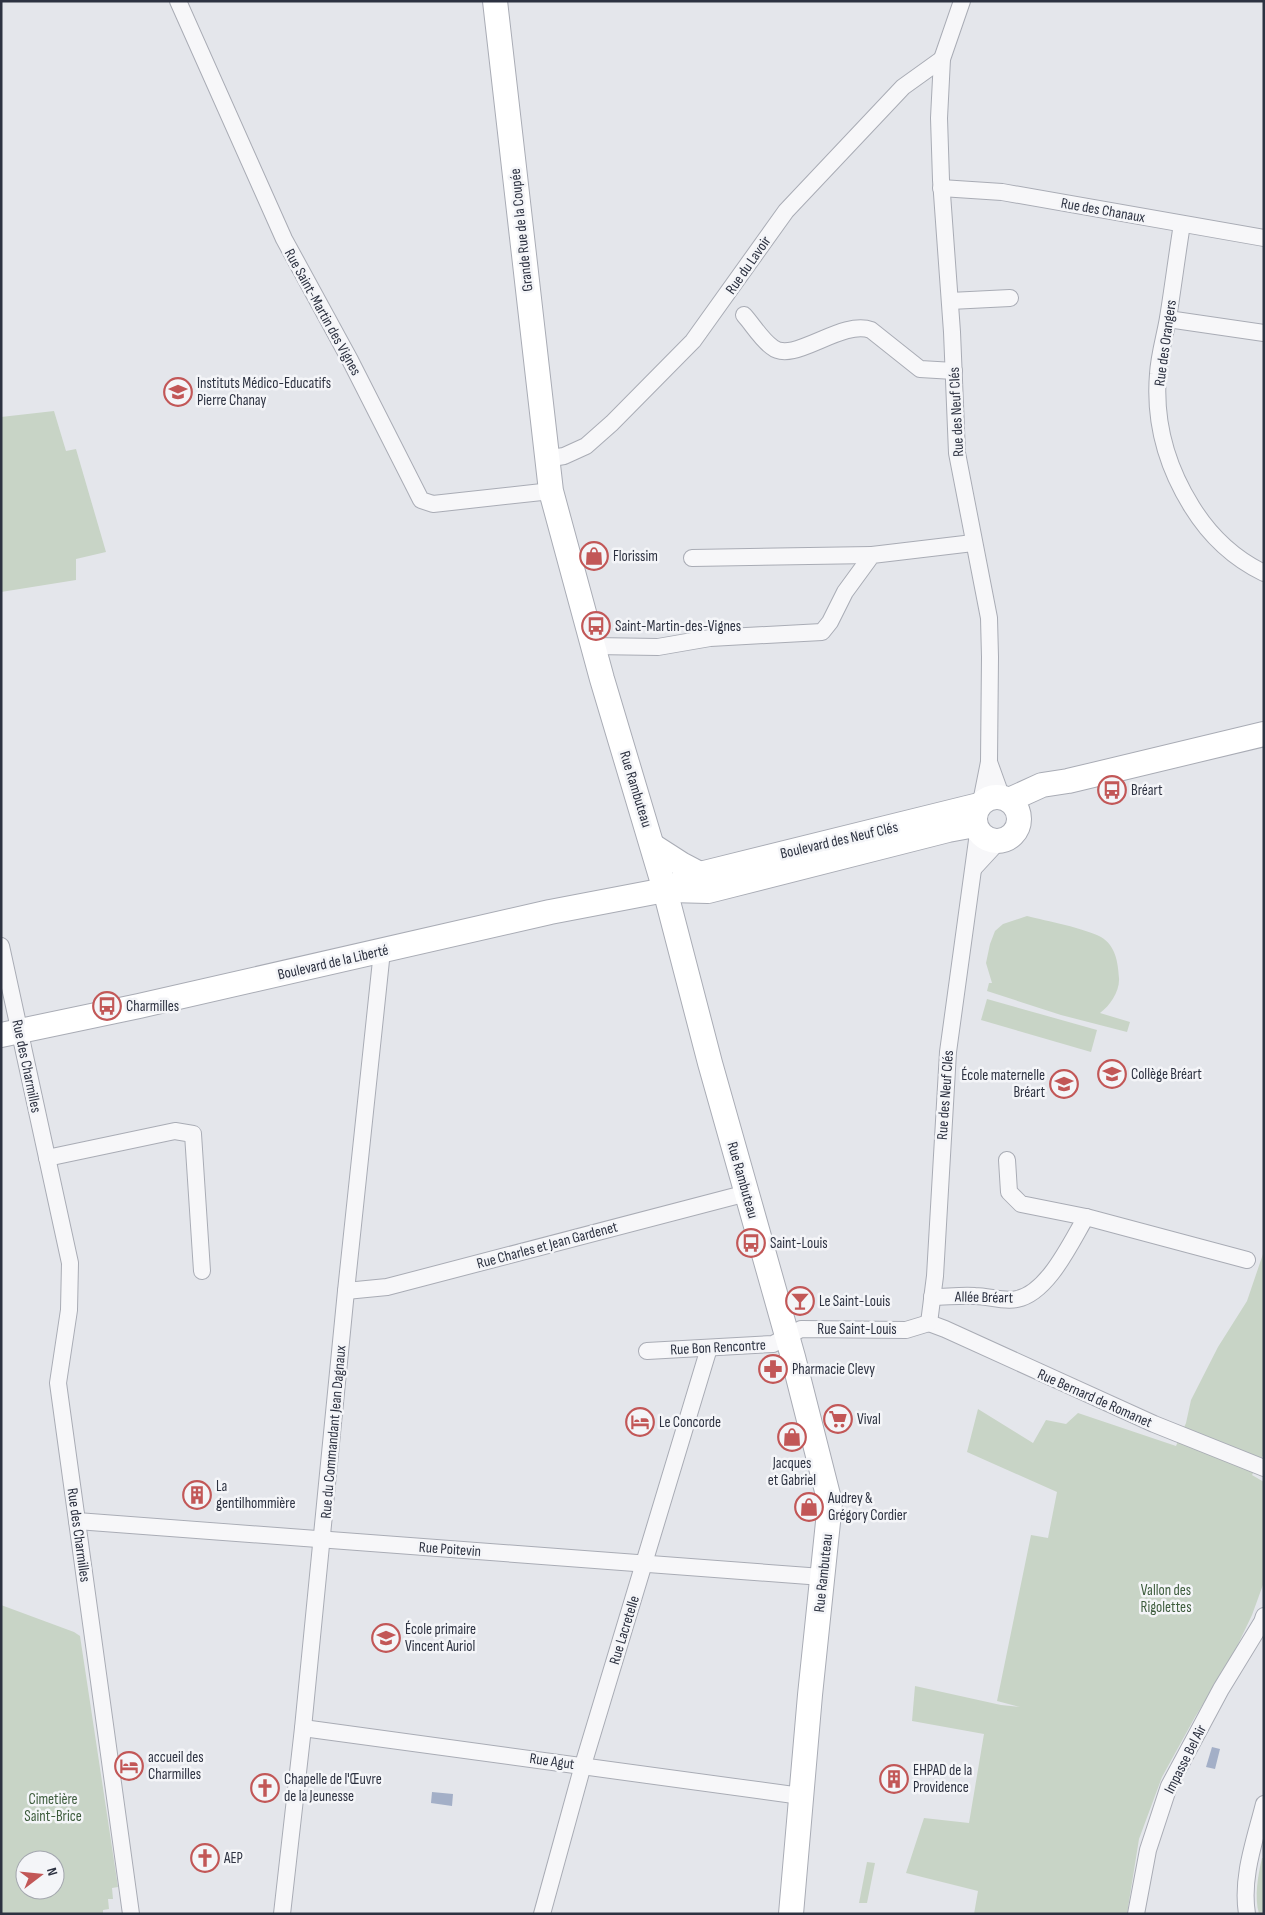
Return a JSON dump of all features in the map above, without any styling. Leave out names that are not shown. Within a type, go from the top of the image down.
[{"type":"main road","name":"Grande Rue de la Coupée","points":[[495,1],[546,459]]},
{"type":"main road","name":"Rue Rambuteau","points":[[546,459],[551,491],[665,890],[710,1063],[787,1336],[830,1503],[791,1914]]},
{"type":"main road","name":"Boulevard des Neuf Clés","points":[[665,890],[948,830],[991,818],[1068,781],[1264,734]]},
{"type":"main road","name":"Boulevard des Neuf Clés","points":[[677,938],[687,911],[704,882],[991,818]]},
{"type":"main road","points":[[652,846],[681,864],[704,882]]},
{"type":"main road","name":"Boulevard de la Liberté","points":[[10,1033],[139,1006],[550,912],[665,890]]},
{"type":"street","name":"Rue Saint-Martin des Vignes","points":[[178,1],[284,239],[350,360],[421,500],[433,504],[551,491]]},
{"type":"street","points":[[942,59],[962,1]]},
{"type":"street","name":"Rue du Lavoir","points":[[546,459],[564,456],[586,446],[612,423],[693,341],[786,211],[903,87],[942,59]]},
{"type":"street","name":"Rue des Neuf Clés","points":[[929,1323],[948,1052],[974,868],[991,818],[989,618],[973,543],[957,452],[939,118],[942,59]]},
{"type":"street","name":"Rue des Chanaux","points":[[942,188],[1002,192],[1264,238]]},
{"type":"street","name":"Rue des Orangers","points":[[1182,224],[1158,374],[1158,418],[1167,458],[1180,489],[1205,528],[1235,557],[1264,573]]},
{"type":"street","points":[[950,301],[1010,298]]},
{"type":"street","points":[[744,315],[773,349],[788,352],[848,329],[863,327],[871,330],[920,369],[954,372]]},
{"type":"street","points":[[1168,319],[1264,333]]},
{"type":"street","points":[[692,558],[872,555],[973,543]]},
{"type":"street","points":[[594,646],[658,647],[710,638],[822,632],[830,622],[845,592],[872,555]]},
{"type":"street","points":[[974,868],[991,818]]},
{"type":"street","name":"Rue des Charmilles","points":[[1,946],[10,1033],[47,1158],[70,1263],[69,1310],[58,1383],[131,1914]]},
{"type":"street","name":"Rue du Commandant Jean Dagnaux","points":[[282,1914],[323,1539],[346,1291],[382,951]]},
{"type":"street","points":[[47,1158],[175,1131],[193,1134],[202,1271]]},
{"type":"street","points":[[1007,1160],[1009,1192],[1021,1204],[1086,1217],[1247,1260]]},
{"type":"street","name":"Rue Charles et Jean Gardenet","points":[[346,1291],[387,1287],[747,1193]]},
{"type":"street","name":"Allée Bréart","points":[[932,1297],[976,1296],[1006,1300],[1018,1299],[1030,1294],[1040,1286],[1060,1262],[1086,1217]]},
{"type":"street","name":"Rue Saint-Louis","points":[[787,1336],[801,1329],[906,1330],[929,1323]]},
{"type":"street","name":"Rue Bernard de Romanet","points":[[929,1323],[1176,1433],[1264,1468]]},
{"type":"street","name":"Rue Bon Rencontre","points":[[647,1351],[773,1344],[787,1336]]},
{"type":"street","name":"Rue Lacretelle","points":[[542,1914],[583,1765],[710,1348]]},
{"type":"street","name":"Rue Poitevin","points":[[77,1521],[822,1577]]},
{"type":"street","name":"Impasse Bel Air","points":[[1136,1914],[1148,1850],[1169,1786],[1221,1689],[1264,1616]]},
{"type":"street","name":"Rue Agut","points":[[303,1728],[801,1796]]},
{"type":"street","points":[[1247,1914],[1245,1896],[1246,1877],[1264,1804]]},
{"type":"green space","points":[[54,411],[66,451],[76,449],[106,552],[76,559],[76,580],[1,592],[1,417]]},
{"type":"green space","points":[[1027,916],[1085,931],[1101,937],[1110,945],[1117,961],[1119,983],[1114,998],[1100,1013],[1130,1022],[1127,1032],[1061,1015],[987,991],[989,983],[992,983],[986,963],[995,931],[1003,924]]},
{"type":"green space","points":[[987,999],[1097,1030],[1091,1052],[981,1020]]},
{"type":"green space","name":"Vallon des Rigolettes","points":[[1264,1251],[1264,1454],[1252,1475],[1264,1482],[1264,1582],[1252,1615],[1230,1661],[1195,1717],[1162,1777],[1139,1839],[1127,1914],[974,1914],[978,1891],[906,1873],[924,1818],[969,1823],[984,1734],[912,1721],[915,1686],[1001,1705],[1020,1707],[997,1701],[1031,1535],[1048,1538],[1057,1492],[967,1452],[978,1409],[1033,1443],[1046,1420],[1066,1424],[1078,1413],[1176,1446],[1186,1423],[1191,1400],[1218,1347],[1247,1301]]},
{"type":"green space","name":"Cimetière Saint-Brice","points":[[1,1605],[74,1632],[80,1636],[118,1887],[112,1888],[113,1899],[108,1899],[109,1909],[103,1910],[103,1914],[1,1914]]},
{"type":"green space","points":[[1262,1858],[1264,1858],[1264,1914],[1259,1914],[1257,1893]]},
{"type":"green space","points":[[867,1862],[875,1863],[867,1903],[859,1903]]},
{"type":"water","points":[[1212,1747],[1220,1749],[1215,1769],[1206,1767]]},
{"type":"water","points":[[432,1792],[453,1794],[452,1806],[431,1803]]},
{"type":"place","name":"Instituts Médico-Educatifs Pierre Chanay","points":[[178,392]]},
{"type":"place","name":"Florissim","points":[[594,556]]},
{"type":"place","name":"Saint-Martin-des-Vignes","points":[[596,626]]},
{"type":"place","name":"Bréart","points":[[1112,790]]},
{"type":"place","name":"Charmilles","points":[[107,1006]]},
{"type":"place","name":"Collège Bréart","points":[[1112,1074]]},
{"type":"place","name":"École maternelle Bréart","points":[[1064,1084]]},
{"type":"place","name":"Saint-Louis","points":[[751,1243]]},
{"type":"place","name":"Le Saint-Louis","points":[[800,1301]]},
{"type":"place","name":"Pharmacie Clevy","points":[[773,1369]]},
{"type":"place","name":"Vival","points":[[838,1419]]},
{"type":"place","name":"Le Concorde","points":[[640,1422]]},
{"type":"place","name":"Jacques et Gabriel","points":[[792,1437]]},
{"type":"place","name":"La gentilhommière","points":[[197,1495]]},
{"type":"place","name":"Audrey & Grégory Cordier","points":[[809,1507]]},
{"type":"place","name":"École primaire Vincent Auriol","points":[[386,1638]]},
{"type":"place","name":"accueil des Charmilles","points":[[129,1766]]},
{"type":"place","name":"EHPAD de la Providence","points":[[894,1779]]},
{"type":"place","name":"Chapelle de l'Œuvre de la Jeunesse","points":[[265,1788]]},
{"type":"place","name":"AEP","points":[[205,1858]]}]
